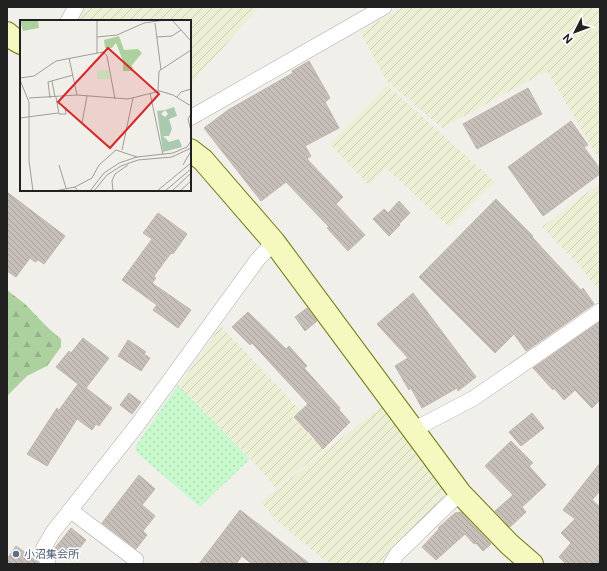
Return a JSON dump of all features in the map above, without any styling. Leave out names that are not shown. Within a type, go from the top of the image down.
[{"type":"street","points":[[69,20],[76,7]]},
{"type":"street","points":[[191,117],[384,7]]},
{"type":"street","points":[[7,33],[14,40],[20,43]]},
{"type":"street","points":[[191,151],[203,160],[274,242],[460,493],[509,544],[532,564]]},
{"type":"street","points":[[48,564],[43,549],[53,532],[138,424],[258,259],[274,242]]},
{"type":"street","points":[[413,430],[474,398],[600,311]]},
{"type":"street","points":[[391,564],[397,554],[460,493]]},
{"type":"street","points":[[70,510],[136,560]]},
{"type":"green space","points":[[85,7],[259,7],[191,84],[191,20],[78,20]]},
{"type":"green space","points":[[403,7],[600,7],[600,161],[547,71],[442,128],[387,81],[360,32]]},
{"type":"green space","points":[[387,85],[495,182],[449,227],[386,168],[369,185],[330,144]]},
{"type":"green space","points":[[600,183],[600,292],[578,264],[542,227]]},
{"type":"green space","points":[[7,290],[25,304],[61,339],[61,347],[47,366],[27,376],[7,396]]},
{"type":"green space","points":[[221,326],[300,410],[292,417],[324,450],[276,488],[250,458],[179,385]]},
{"type":"green space","points":[[178,385],[250,459],[200,507],[137,453],[135,447]]},
{"type":"green space","points":[[382,406],[446,493],[441,501],[389,551],[379,564],[332,564],[321,557],[278,522],[261,502]]},
{"type":"building","points":[[309,61],[330,98],[325,102],[339,128],[305,146],[311,156],[307,159],[343,197],[336,204],[365,235],[348,251],[327,228],[329,227],[286,182],[261,201],[204,128],[228,110],[293,73],[292,71]]},
{"type":"building","points":[[528,88],[542,114],[477,149],[463,124]]},
{"type":"building","points":[[571,121],[588,145],[584,147],[600,169],[600,174],[543,216],[508,167]]},
{"type":"building","points":[[7,192],[65,236],[44,264],[38,260],[35,262],[30,258],[16,277],[7,271]]},
{"type":"building","points":[[496,199],[533,236],[532,237],[581,290],[583,288],[594,304],[526,351],[514,334],[495,353],[419,277]]},
{"type":"building","points":[[399,201],[410,213],[389,236],[373,219],[384,209],[388,213]]},
{"type":"building","points":[[158,213],[187,234],[173,254],[171,253],[154,276],[156,278],[152,283],[191,310],[178,328],[153,310],[157,305],[122,280],[152,239],[143,233]]},
{"type":"building","points":[[413,293],[476,377],[458,391],[457,388],[422,408],[411,388],[409,390],[395,366],[408,358],[377,324]]},
{"type":"building","points":[[307,308],[317,321],[305,331],[295,317]]},
{"type":"building","points":[[248,312],[286,349],[289,346],[307,366],[304,368],[340,408],[339,410],[350,422],[323,449],[294,417],[308,404],[252,343],[250,345],[232,327]]},
{"type":"building","points":[[599,322],[600,400],[592,408],[575,390],[564,400],[533,368]]},
{"type":"building","points":[[83,338],[109,358],[86,388],[112,408],[99,426],[96,424],[92,430],[77,419],[47,466],[27,454],[57,408],[59,410],[78,384],[56,367],[69,351],[71,353]]},
{"type":"building","points":[[128,340],[146,352],[144,354],[150,358],[141,371],[118,356]]},
{"type":"building","points":[[129,393],[141,402],[132,414],[120,405]]},
{"type":"building","points":[[532,413],[544,428],[521,446],[509,432]]},
{"type":"building","points":[[511,441],[533,463],[529,466],[546,485],[522,507],[526,512],[510,527],[495,511],[513,495],[485,466]]},
{"type":"building","points":[[600,463],[600,491],[592,500],[600,507],[600,564],[566,564],[559,557],[571,543],[561,533],[575,519],[563,510]]},
{"type":"building","points":[[139,475],[155,489],[142,505],[155,516],[143,531],[147,535],[136,549],[102,523]]},
{"type":"building","points":[[240,510],[310,564],[252,564],[242,556],[236,564],[199,564]]},
{"type":"building","points":[[461,512],[491,544],[483,551],[465,534],[436,560],[422,547],[439,529],[438,528],[455,513]]},
{"type":"building","points":[[71,528],[86,540],[70,560],[55,548]]},
{"type":"building","name":"小沼集会所","points":[[16,546],[39,564],[7,564],[7,559]]},
{"type":"place","name":"小沼集会所","points":[[16,554]]}]
